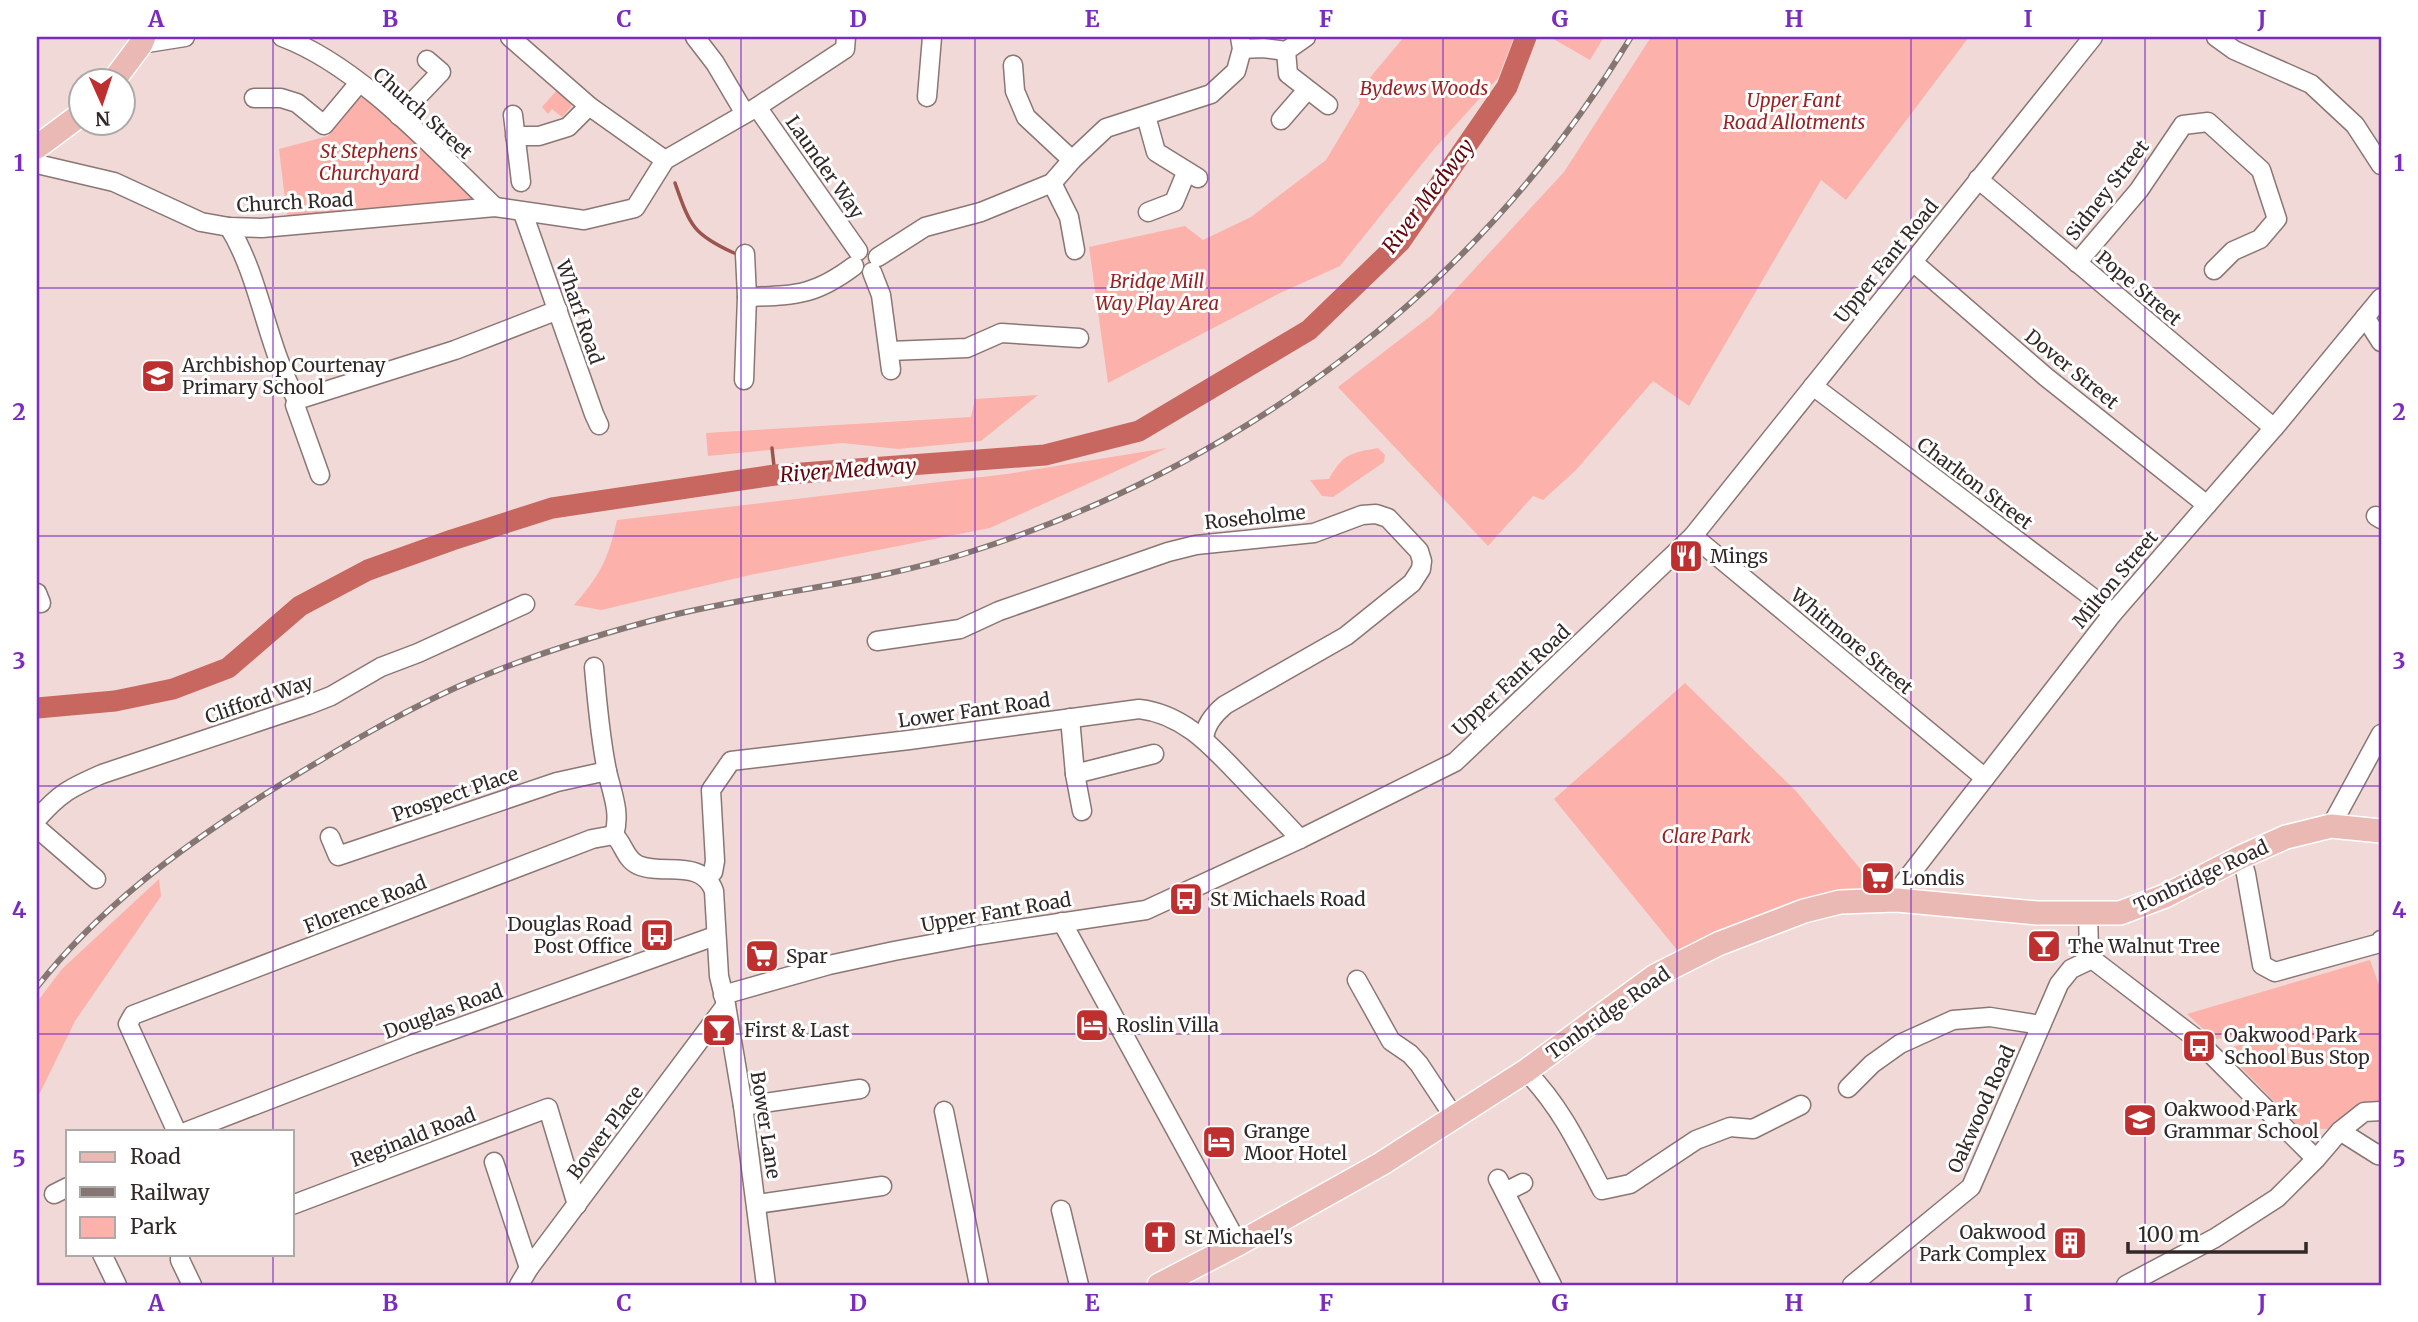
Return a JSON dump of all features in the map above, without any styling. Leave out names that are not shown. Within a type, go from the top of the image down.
[{"type":"main road","points":[[124,66],[142,41]]},
{"type":"main road","points":[[37,147],[66,125]]},
{"type":"main road","name":"Tonbridge Road","points":[[1159,1285],[1381,1164],[1526,1071],[1655,976],[1718,944],[1804,911],[1840,902],[1897,900],[2038,913],[2120,913],[2165,896],[2286,837],[2331,826],[2381,831]]},
{"type":"street","points":[[142,41],[185,37]]},
{"type":"street","name":"Church Street","points":[[282,37],[320,54],[380,98],[495,207]]},
{"type":"street","points":[[510,37],[589,106],[665,160],[845,49],[846,37]]},
{"type":"street","name":"Launder Way","points":[[695,37],[751,109],[856,259],[869,248],[875,265]]},
{"type":"street","points":[[926,97],[932,37]]},
{"type":"street","points":[[891,370],[875,265],[925,227],[981,212],[1052,183],[1106,128],[1211,93],[1236,71],[1241,43],[1286,51],[1306,37]]},
{"type":"street","name":"Upper Fant Road","points":[[725,1000],[829,965],[979,935],[1146,910],[1300,839],[1455,762],[1693,536],[2093,37]]},
{"type":"street","points":[[2216,37],[2234,50],[2311,84],[2354,125],[2381,164]]},
{"type":"street","points":[[1286,51],[1288,74],[1328,106]]},
{"type":"street","points":[[1013,65],[1015,91],[1026,117],[1072,160]]},
{"type":"street","points":[[399,116],[440,72]]},
{"type":"street","points":[[254,98],[281,98],[297,103],[324,125],[359,83]]},
{"type":"street","points":[[1281,120],[1307,90]]},
{"type":"street","points":[[515,136],[539,136],[568,127],[589,106]]},
{"type":"street","points":[[513,116],[521,182]]},
{"type":"street","points":[[1146,116],[1156,152],[1192,176],[1174,202],[1149,212]]},
{"type":"street","name":"Sidney Street","points":[[2077,262],[2139,190],[2183,125],[2208,122],[2261,170],[2277,219],[2260,239],[2233,251],[2214,270]]},
{"type":"street","name":"Church Road","points":[[37,164],[114,182],[201,222],[229,227],[262,228],[495,207],[584,220],[635,208],[665,160]]},
{"type":"street","name":"Pope Street","points":[[1978,179],[2274,428]]},
{"type":"street","points":[[1052,183],[1069,217],[1075,250]]},
{"type":"street","name":"Wharf Road","points":[[523,213],[599,425]]},
{"type":"street","points":[[229,227],[241,247],[276,354],[297,400],[295,405],[320,475]]},
{"type":"street","points":[[744,380],[747,297],[745,254]]},
{"type":"street","points":[[747,297],[797,295],[831,283],[856,259]]},
{"type":"street","name":"Dover Street","points":[[1913,262],[2046,377],[2207,505]]},
{"type":"street","name":"Milton Street","points":[[1897,900],[1902,885],[2113,613],[2274,428],[2381,298]]},
{"type":"street","points":[[297,400],[455,350],[558,310]]},
{"type":"street","points":[[2365,317],[2381,342]]},
{"type":"street","points":[[889,351],[967,348],[1001,333],[1079,338]]},
{"type":"street","name":"Charlton Street","points":[[1813,386],[2113,613]]},
{"type":"street","name":"Roseholme","points":[[877,641],[961,629],[999,611],[1168,552],[1196,545],[1314,533],[1362,515],[1377,514],[1388,518],[1419,551],[1421,569],[1412,583],[1346,636],[1225,705],[1211,718],[1205,739]]},
{"type":"street","name":"Whitmore Street","points":[[1693,536],[1985,778]]},
{"type":"street","name":"Clifford Way","points":[[37,819],[55,798],[72,787],[102,774],[331,696],[381,667],[525,604]]},
{"type":"street","points":[[594,667],[607,771],[616,805],[617,825],[614,835],[632,862],[638,865],[696,872],[707,879]]},
{"type":"street","name":"Lower Fant Road","points":[[707,879],[713,872],[715,861],[711,790],[731,761],[1139,709],[1161,713],[1186,725],[1205,739],[1300,839]]},
{"type":"street","points":[[1070,718],[1074,774],[1082,811]]},
{"type":"street","points":[[2331,826],[2381,734]]},
{"type":"street","points":[[1074,774],[1154,754]]},
{"type":"street","name":"Prospect Place","points":[[330,837],[338,856],[557,782],[607,771]]},
{"type":"street","points":[[37,828],[96,879]]},
{"type":"street","name":"Florence Road","points":[[178,1130],[128,1024],[133,1015],[592,839],[614,835]]},
{"type":"street","points":[[2241,857],[2262,965],[2275,972],[2380,943],[2381,940]]},
{"type":"street","name":"Bower Lane","points":[[707,879],[713,891],[719,976],[743,1106],[766,1285]]},
{"type":"street","points":[[2088,915],[2089,950],[2092,959],[2194,1037],[2316,1159]]},
{"type":"street","points":[[1062,922],[1238,1244]]},
{"type":"street","name":"Douglas Road","points":[[191,1130],[414,1044],[715,936]]},
{"type":"street","name":"Oakwood Road","points":[[1852,1285],[1971,1187],[2048,1006],[2071,969],[2092,959]]},
{"type":"street","points":[[1357,979],[1391,1041],[1419,1064],[1454,1117]]},
{"type":"street","name":"Bower Place","points":[[519,1285],[725,1000]]},
{"type":"street","points":[[1848,1088],[1866,1059],[1953,1020],[1990,1017],[2040,1025]]},
{"type":"street","points":[[1526,1071],[1545,1090],[1566,1120],[1602,1190],[1630,1184],[1696,1140],[1730,1127],[1753,1129],[1801,1105]]},
{"type":"street","points":[[743,1106],[860,1089]]},
{"type":"street","name":"Reginald Road","points":[[294,1204],[548,1108],[577,1205]]},
{"type":"street","points":[[944,1111],[979,1285]]},
{"type":"street","points":[[2126,1285],[2215,1238],[2277,1198],[2340,1131],[2364,1112],[2381,1111]]},
{"type":"street","points":[[2340,1131],[2378,1155],[2381,1153]]},
{"type":"street","points":[[494,1162],[529,1268]]},
{"type":"street","points":[[1523,1183],[1502,1185],[1552,1285]]},
{"type":"street","points":[[757,1204],[881,1186]]},
{"type":"street","points":[[1061,1210],[1079,1285]]},
{"type":"street","points":[[103,1256],[117,1285]]},
{"type":"street","points":[[180,1257],[192,1285]]},
{"type":"green space","points":[[1404,37],[1514,37],[1498,78],[1434,149],[1340,266],[1280,293],[1108,383],[1089,247],[1185,226],[1203,240],[1251,217],[1326,160],[1360,103],[1357,93]]},
{"type":"green space","points":[[1550,37],[1604,37],[1590,60]]},
{"type":"green space","name":"Upper Fant Road Allotments","points":[[1651,37],[1969,37],[1846,200],[1821,180],[1689,406],[1653,381],[1576,470],[1543,500],[1533,496],[1488,546],[1338,387],[1432,315],[1564,172]]},
{"type":"green space","points":[[557,90],[571,104],[562,117],[552,109],[548,114],[542,107]]},
{"type":"green space","name":"St Stephens Churchyard","points":[[364,93],[475,197],[469,201],[287,216],[279,149],[328,136]]},
{"type":"green space","points":[[1038,395],[981,441],[898,449],[843,443],[708,456],[706,433],[971,417],[975,399]]},
{"type":"green space","points":[[1167,448],[990,528],[750,575],[601,610],[574,605],[602,566],[617,520],[1007,474]]},
{"type":"green space","points":[[1378,448],[1385,455],[1384,462],[1333,497],[1322,496],[1310,480],[1329,479],[1348,456]]},
{"type":"green space","name":"Clare Park","points":[[1685,683],[1796,791],[1871,882],[1864,888],[1751,920],[1678,951],[1554,799]]},
{"type":"green space","points":[[159,879],[161,896],[75,1021],[37,1099],[37,1002],[62,969]]},
{"type":"green space","points":[[2370,960],[2381,991],[2381,1102],[2368,1104],[2346,1115],[2329,1129],[2300,1128],[2231,1057],[2230,1051],[2240,1045],[2237,1037],[2214,1039],[2187,1014]]},
{"type":"waterway","name":"River Medway","points":[[37,708],[115,701],[173,689],[228,668],[300,606],[368,570],[552,508],[775,475],[1045,455],[1139,431],[1309,330],[1400,242],[1507,87],[1526,37]]},
{"type":"waterway","points":[[675,183],[694,227],[709,240],[734,253]]},
{"type":"waterway","points":[[772,448],[775,475]]},
{"type":"railway","points":[[37,987],[113,906],[200,837],[333,753],[405,712],[455,688],[535,656],[645,622],[899,571],[973,551],[1075,514],[1171,468],[1263,415],[1349,354],[1429,286],[1503,210],[1571,127],[1631,37]]},
{"type":"place","name":"Archbishop Courtenay Primary School","points":[[158,376]]},
{"type":"place","name":"Mings","points":[[1686,556]]},
{"type":"place","name":"Londis","points":[[1878,878]]},
{"type":"place","name":"St Michaels Road","points":[[1186,899]]},
{"type":"place","name":"Douglas Road Post Office","points":[[657,935]]},
{"type":"place","name":"The Walnut Tree","points":[[2044,946]]},
{"type":"place","name":"Spar","points":[[762,956]]},
{"type":"place","name":"Roslin Villa","points":[[1092,1025]]},
{"type":"place","name":"First & Last","points":[[719,1030]]},
{"type":"place","name":"Oakwood Park School Bus Stop","points":[[2199,1046]]},
{"type":"place","name":"Oakwood Park Grammar School","points":[[2140,1120]]},
{"type":"place","name":"Grange Moor Hotel","points":[[1219,1142]]},
{"type":"place","name":"St Michael's","points":[[1160,1237]]},
{"type":"place","name":"Oakwood Park Complex","points":[[2070,1243]]},
{"type":"park label","name":"Bydews Woods","points":[[1424,88]]},
{"type":"park label","name":"Bridge Mill Way Play Area","points":[[1157,292]]}]
